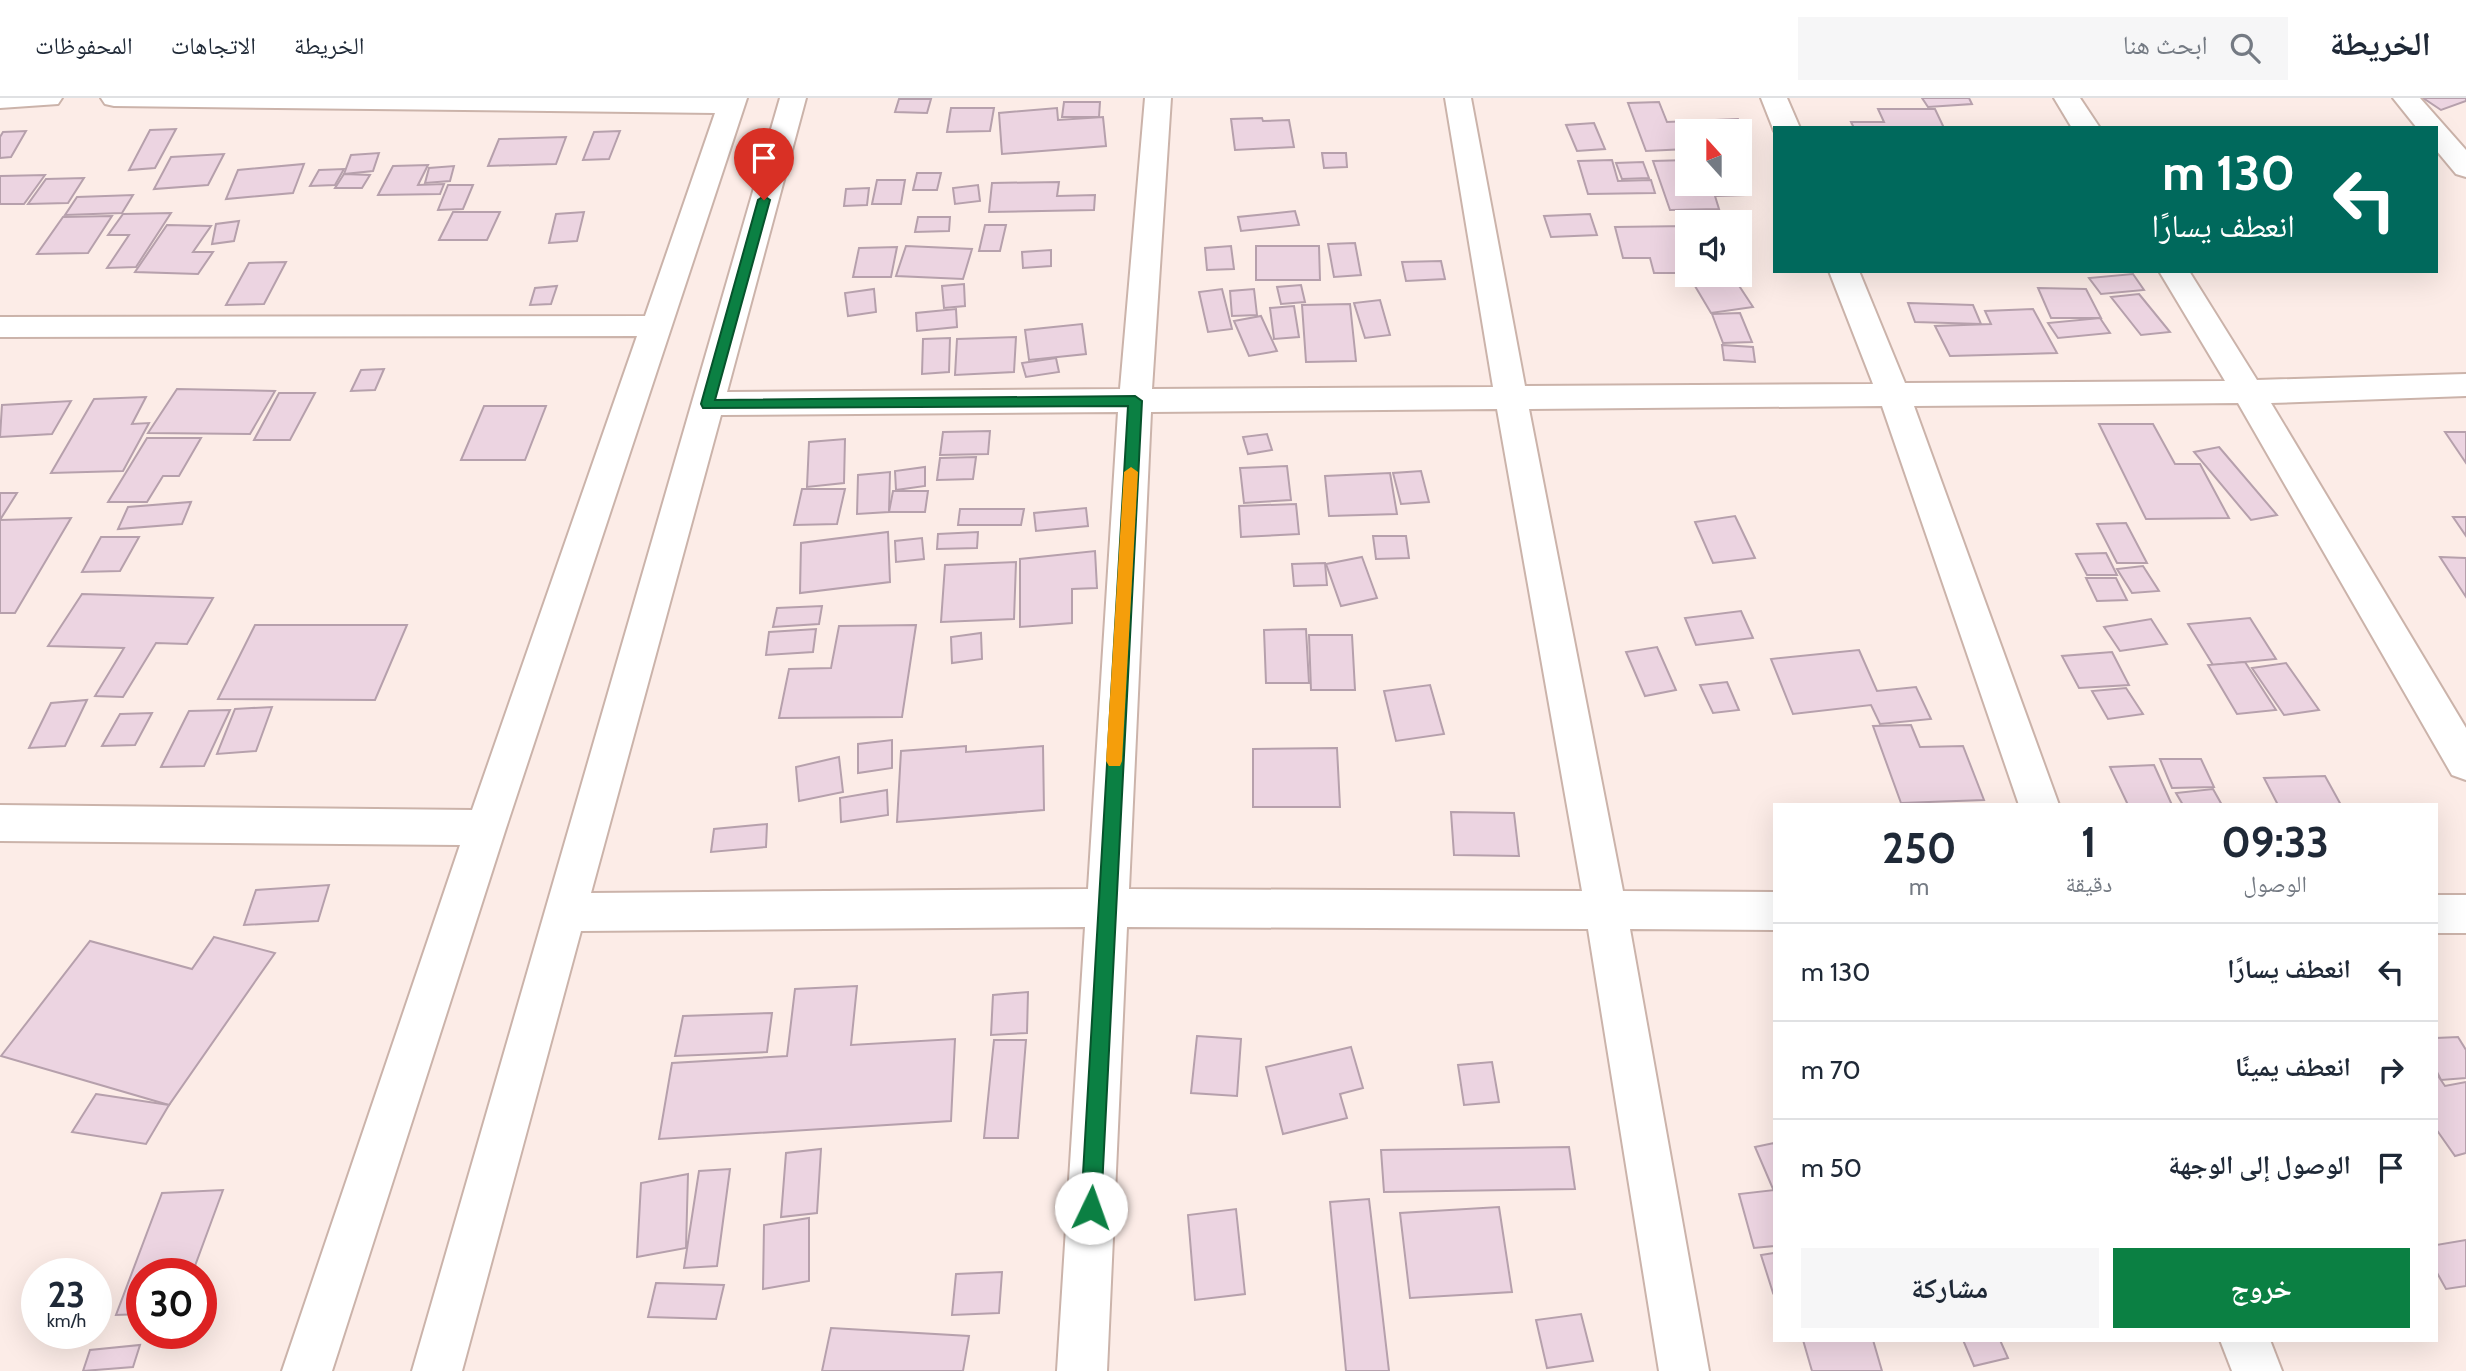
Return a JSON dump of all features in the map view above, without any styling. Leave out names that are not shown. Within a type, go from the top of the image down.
[{"type":"street","points":[[0,100],[49,98]]},
{"type":"street","points":[[114,98],[733,102],[486,828],[307,1371]]},
{"type":"street","points":[[438,1371],[793,98]]},
{"type":"street","points":[[1082,1371],[1135,401],[1158,98]]},
{"type":"street","points":[[1458,98],[1606,909],[1684,1371]]},
{"type":"street","points":[[1774,98],[1785,126]]},
{"type":"street","points":[[2067,98],[2084,126]]},
{"type":"street","points":[[2406,98],[2430,126]]},
{"type":"street","points":[[2438,134],[2466,167]]},
{"type":"street","points":[[1845,273],[1894,395],[2038,803]]},
{"type":"street","points":[[2175,273],[2248,391],[2466,763]]},
{"type":"street","points":[[0,327],[657,326]]},
{"type":"street","points":[[707,404],[1894,395],[2248,391],[2466,385]]},
{"type":"street","points":[[0,823],[486,828]]},
{"type":"street","points":[[565,912],[1106,908],[1773,911]]},
{"type":"street","points":[[2438,914],[2466,914]]},
{"type":"street","points":[[2246,1342],[2257,1371]]},
{"type":"building","points":[[1922,98],[1969,98],[1972,104],[1928,107]]},
{"type":"building","points":[[2423,98],[2466,98],[2466,101],[2441,110]]},
{"type":"building","points":[[899,99],[931,99],[927,113],[895,112]]},
{"type":"building","points":[[1064,102],[1100,102],[1099,117],[1062,117]]},
{"type":"building","points":[[1659,102],[1667,122],[1675,122],[1675,150],[1646,151],[1628,103]]},
{"type":"building","points":[[951,108],[994,108],[990,131],[947,132]]},
{"type":"building","points":[[1057,108],[1058,120],[1103,117],[1106,146],[1002,154],[999,113]]},
{"type":"building","points":[[1878,109],[1935,109],[1943,126],[1853,126],[1851,122],[1884,122]]},
{"type":"building","points":[[1262,118],[1263,121],[1289,120],[1294,147],[1235,150],[1231,119]]},
{"type":"building","points":[[1594,123],[1605,149],[1577,151],[1566,125]]},
{"type":"building","points":[[176,129],[155,168],[129,170],[150,130]]},
{"type":"building","points":[[26,131],[11,157],[0,158],[0,137],[3,132]]},
{"type":"building","points":[[620,131],[609,159],[583,160],[594,132]]},
{"type":"building","points":[[566,137],[556,164],[488,166],[499,139]]},
{"type":"building","points":[[379,153],[373,171],[344,174],[351,155]]},
{"type":"building","points":[[1322,153],[1346,153],[1347,167],[1324,168]]},
{"type":"building","points":[[224,154],[208,185],[154,189],[171,157]]},
{"type":"building","points":[[1612,160],[1618,181],[1651,180],[1655,193],[1588,194],[1578,161]]},
{"type":"building","points":[[1675,160],[1675,196],[1715,196],[1719,209],[1670,210],[1653,161]]},
{"type":"building","points":[[1643,162],[1649,178],[1622,179],[1616,163]]},
{"type":"building","points":[[304,164],[293,193],[226,199],[238,170]]},
{"type":"building","points":[[428,165],[418,185],[444,184],[440,194],[378,195],[393,166]]},
{"type":"building","points":[[454,166],[450,181],[425,183],[429,168]]},
{"type":"building","points":[[344,169],[335,185],[310,186],[319,170]]},
{"type":"building","points":[[917,173],[941,173],[937,190],[913,190]]},
{"type":"building","points":[[344,174],[370,175],[362,188],[335,188]]},
{"type":"building","points":[[45,175],[24,204],[0,204],[0,176]]},
{"type":"building","points":[[84,178],[68,203],[28,204],[46,179]]},
{"type":"building","points":[[877,180],[905,180],[901,204],[872,204]]},
{"type":"building","points":[[1059,182],[1057,196],[1095,195],[1094,210],[989,212],[992,183]]},
{"type":"building","points":[[448,185],[473,185],[463,209],[438,210]]},
{"type":"building","points":[[978,185],[980,201],[955,204],[953,188]]},
{"type":"building","points":[[869,188],[867,205],[844,206],[846,189]]},
{"type":"building","points":[[133,195],[122,213],[65,215],[77,197]]},
{"type":"building","points":[[1295,211],[1299,225],[1241,231],[1238,217]]},
{"type":"building","points":[[453,212],[500,212],[487,240],[439,240]]},
{"type":"building","points":[[584,212],[577,241],[549,243],[556,214]]},
{"type":"building","points":[[171,213],[136,267],[107,268],[129,235],[108,235],[123,214]]},
{"type":"building","points":[[1590,214],[1597,235],[1551,237],[1544,216]]},
{"type":"building","points":[[112,216],[88,253],[37,254],[63,217]]},
{"type":"building","points":[[918,217],[950,217],[949,231],[915,232]]},
{"type":"building","points":[[239,221],[234,241],[212,244],[216,224]]},
{"type":"building","points":[[167,225],[211,226],[193,252],[213,252],[198,274],[135,272]]},
{"type":"building","points":[[985,225],[1006,225],[1000,251],[979,251]]},
{"type":"building","points":[[1675,226],[1675,273],[1654,273],[1650,258],[1623,258],[1615,227]]},
{"type":"building","points":[[1355,243],[1361,275],[1334,277],[1328,244]]},
{"type":"building","points":[[906,246],[972,249],[963,279],[896,276]]},
{"type":"building","points":[[1231,246],[1234,269],[1207,270],[1205,248]]},
{"type":"building","points":[[1256,246],[1319,246],[1320,280],[1256,280]]},
{"type":"building","points":[[897,247],[891,277],[853,277],[859,248]]},
{"type":"building","points":[[1051,250],[1051,266],[1023,268],[1022,252]]},
{"type":"building","points":[[1441,261],[1445,279],[1406,281],[1402,262]]},
{"type":"building","points":[[286,262],[264,304],[226,305],[249,263]]},
{"type":"building","points":[[2133,274],[2144,290],[2101,294],[2089,278]]},
{"type":"building","points":[[964,284],[965,306],[944,308],[942,286]]},
{"type":"building","points":[[1301,285],[1305,302],[1281,304],[1277,287]]},
{"type":"building","points":[[557,286],[551,304],[530,305],[535,288]]},
{"type":"building","points":[[1696,287],[1740,287],[1753,307],[1711,313]]},
{"type":"building","points":[[2038,288],[2086,289],[2101,318],[2051,318]]},
{"type":"building","points":[[874,289],[876,312],[848,316],[845,293]]},
{"type":"building","points":[[1222,289],[1232,329],[1208,332],[1199,292]]},
{"type":"building","points":[[1254,289],[1257,315],[1232,316],[1230,291]]},
{"type":"building","points":[[2139,294],[2170,332],[2141,335],[2111,297]]},
{"type":"building","points":[[1380,300],[1390,335],[1365,338],[1354,303]]},
{"type":"building","points":[[1908,303],[1973,305],[1981,324],[1915,322]]},
{"type":"building","points":[[1350,304],[1356,361],[1306,362],[1302,305]]},
{"type":"building","points":[[1294,306],[1299,337],[1274,339],[1270,308]]},
{"type":"building","points":[[956,309],[957,327],[917,331],[916,313]]},
{"type":"building","points":[[2033,309],[2057,353],[1950,356],[1935,326],[1991,324],[1985,311]]},
{"type":"building","points":[[1740,313],[1752,342],[1723,343],[1712,314]]},
{"type":"building","points":[[1261,316],[1277,351],[1249,356],[1234,321]]},
{"type":"building","points":[[2100,318],[2110,333],[2058,338],[2048,323]]},
{"type":"building","points":[[1082,324],[1086,354],[1029,360],[1025,330]]},
{"type":"building","points":[[1016,337],[1014,372],[955,375],[957,339]]},
{"type":"building","points":[[950,338],[949,372],[922,374],[923,339]]},
{"type":"building","points":[[1722,345],[1753,347],[1755,362],[1724,360]]},
{"type":"building","points":[[1056,358],[1059,372],[1026,377],[1022,363]]},
{"type":"building","points":[[384,369],[375,390],[351,391],[361,370]]},
{"type":"building","points":[[177,389],[275,391],[250,434],[148,433]]},
{"type":"building","points":[[279,393],[315,393],[290,440],[254,440]]},
{"type":"building","points":[[146,397],[132,424],[149,423],[123,471],[51,473],[94,399]]},
{"type":"building","points":[[71,401],[52,434],[0,437],[2,405]]},
{"type":"building","points":[[484,406],[546,406],[525,460],[461,460]]},
{"type":"building","points":[[2099,424],[2153,424],[2175,464],[2200,464],[2229,518],[2146,519]]},
{"type":"building","points":[[990,431],[988,454],[940,455],[943,432]]},
{"type":"building","points":[[2445,432],[2466,432],[2466,463]]},
{"type":"building","points":[[1267,434],[1272,450],[1248,454],[1243,437]]},
{"type":"building","points":[[147,438],[201,438],[179,476],[163,476],[147,502],[108,502]]},
{"type":"building","points":[[845,439],[844,483],[807,487],[809,442]]},
{"type":"building","points":[[2219,447],[2277,515],[2251,520],[2194,452]]},
{"type":"building","points":[[976,457],[973,479],[937,480],[940,458]]},
{"type":"building","points":[[1287,466],[1291,500],[1244,503],[1240,468]]},
{"type":"building","points":[[925,467],[925,486],[896,490],[895,471]]},
{"type":"building","points":[[1421,471],[1429,502],[1401,504],[1393,473]]},
{"type":"building","points":[[890,472],[889,512],[857,514],[858,475]]},
{"type":"building","points":[[1390,473],[1397,514],[1329,516],[1325,476]]},
{"type":"building","points":[[802,489],[845,489],[837,524],[794,525]]},
{"type":"building","points":[[893,491],[928,491],[925,512],[889,512]]},
{"type":"building","points":[[0,493],[17,493],[0,520]]},
{"type":"building","points":[[191,502],[182,524],[118,529],[128,507]]},
{"type":"building","points":[[1296,504],[1299,534],[1241,537],[1239,506]]},
{"type":"building","points":[[1086,508],[1088,526],[1036,531],[1034,513]]},
{"type":"building","points":[[960,509],[1024,509],[1021,525],[958,525]]},
{"type":"building","points":[[1735,516],[1755,558],[1713,563],[1695,522]]},
{"type":"building","points":[[2453,517],[2466,517],[2466,536]]},
{"type":"building","points":[[71,518],[15,613],[0,613],[0,520]]},
{"type":"building","points":[[2126,523],[2147,563],[2117,563],[2097,524]]},
{"type":"building","points":[[888,532],[890,582],[800,593],[801,543]]},
{"type":"building","points":[[978,532],[977,548],[937,549],[938,534]]},
{"type":"building","points":[[1373,536],[1406,536],[1409,558],[1376,559]]},
{"type":"building","points":[[101,537],[139,537],[120,571],[82,572]]},
{"type":"building","points":[[922,538],[924,559],[896,562],[895,541]]},
{"type":"building","points":[[1095,551],[1097,588],[1072,589],[1072,623],[1020,627],[1020,559]]},
{"type":"building","points":[[2106,553],[2117,575],[2087,575],[2076,554]]},
{"type":"building","points":[[1362,557],[1377,598],[1341,606],[1326,564]]},
{"type":"building","points":[[2440,557],[2466,558],[2466,597]]},
{"type":"building","points":[[1016,562],[1014,619],[941,622],[945,565]]},
{"type":"building","points":[[1325,563],[1327,585],[1294,586],[1292,564]]},
{"type":"building","points":[[2143,566],[2159,591],[2132,593],[2117,569]]},
{"type":"building","points":[[2086,578],[2116,578],[2127,600],[2097,601]]},
{"type":"building","points":[[82,594],[213,598],[187,644],[156,643],[123,697],[95,696],[124,648],[48,646]]},
{"type":"building","points":[[822,606],[819,624],[773,627],[777,608]]},
{"type":"building","points":[[1741,611],[1753,638],[1696,645],[1685,618]]},
{"type":"building","points":[[2250,618],[2276,659],[2213,665],[2188,624]]},
{"type":"building","points":[[2151,619],[2167,644],[2120,651],[2104,627]]},
{"type":"building","points":[[255,625],[407,625],[375,700],[218,699]]},
{"type":"building","points":[[916,625],[902,717],[779,718],[789,669],[831,668],[839,626]]},
{"type":"building","points":[[816,629],[813,652],[766,655],[769,632]]},
{"type":"building","points":[[1306,629],[1309,683],[1266,683],[1264,630]]},
{"type":"building","points":[[981,633],[982,659],[952,663],[951,637]]},
{"type":"building","points":[[1309,635],[1352,635],[1355,690],[1311,690]]},
{"type":"building","points":[[1657,647],[1676,690],[1645,696],[1626,652]]},
{"type":"building","points":[[1859,650],[1877,691],[1916,687],[1931,719],[1880,724],[1871,705],[1793,714],[1771,659]]},
{"type":"building","points":[[2112,652],[2129,685],[2079,688],[2062,656]]},
{"type":"building","points":[[2245,662],[2276,710],[2237,714],[2208,665]]},
{"type":"building","points":[[2286,663],[2319,710],[2284,715],[2252,668]]},
{"type":"building","points":[[1727,682],[1739,710],[1713,713],[1700,685]]},
{"type":"building","points":[[1430,685],[1444,734],[1396,741],[1384,691]]},
{"type":"building","points":[[2126,688],[2143,714],[2108,719],[2092,691]]},
{"type":"building","points":[[87,700],[65,746],[29,748],[51,703]]},
{"type":"building","points":[[272,707],[256,751],[217,754],[235,709]]},
{"type":"building","points":[[230,710],[204,766],[161,767],[189,711]]},
{"type":"building","points":[[152,713],[135,745],[102,746],[120,714]]},
{"type":"building","points":[[1911,725],[1920,747],[1963,746],[1984,800],[1901,803],[1873,726]]},
{"type":"building","points":[[892,740],[892,768],[858,773],[858,744]]},
{"type":"building","points":[[966,746],[966,752],[1043,746],[1044,810],[897,822],[901,751]]},
{"type":"building","points":[[1337,748],[1340,807],[1253,807],[1253,749]]},
{"type":"building","points":[[839,757],[843,792],[799,801],[796,767]]},
{"type":"building","points":[[2160,759],[2201,759],[2214,787],[2172,788]]},
{"type":"building","points":[[2154,765],[2171,803],[2127,803],[2110,767]]},
{"type":"building","points":[[2325,776],[2340,803],[2277,803],[2264,778]]},
{"type":"building","points":[[2213,789],[2221,803],[2182,803],[2176,793]]},
{"type":"building","points":[[887,790],[888,815],[841,822],[840,798]]},
{"type":"building","points":[[1451,812],[1514,813],[1519,856],[1454,855]]},
{"type":"building","points":[[767,824],[766,847],[711,852],[714,829]]},
{"type":"building","points":[[329,885],[318,921],[244,925],[256,890]]},
{"type":"building","points":[[214,937],[275,953],[169,1105],[1,1056],[90,941],[192,969]]},
{"type":"building","points":[[857,986],[851,1045],[955,1039],[951,1121],[659,1139],[672,1063],[787,1056],[795,989]]},
{"type":"building","points":[[1028,992],[1027,1033],[991,1035],[993,995]]},
{"type":"building","points":[[772,1013],[767,1052],[675,1056],[683,1016]]},
{"type":"building","points":[[1197,1036],[1241,1039],[1237,1096],[1191,1093]]},
{"type":"building","points":[[2458,1037],[2466,1050],[2466,1078],[2441,1080],[2438,1074],[2438,1038]]},
{"type":"building","points":[[994,1040],[1026,1040],[1018,1138],[984,1138]]},
{"type":"building","points":[[1351,1047],[1363,1088],[1340,1094],[1347,1118],[1283,1134],[1266,1067]]},
{"type":"building","points":[[1492,1062],[1499,1102],[1464,1105],[1458,1065]]},
{"type":"building","points":[[2438,1076],[2445,1086],[2466,1082],[2466,1153],[2455,1156],[2438,1132]]},
{"type":"building","points":[[96,1094],[169,1105],[146,1144],[72,1132]]},
{"type":"building","points":[[1773,1143],[1773,1189],[1755,1147]]},
{"type":"building","points":[[1569,1147],[1575,1189],[1384,1192],[1381,1150]]},
{"type":"building","points":[[821,1149],[817,1213],[781,1217],[786,1153]]},
{"type":"building","points":[[730,1169],[717,1266],[684,1268],[699,1171]]},
{"type":"building","points":[[688,1174],[686,1248],[637,1257],[641,1183]]},
{"type":"building","points":[[223,1190],[198,1258],[137,1258],[162,1193]]},
{"type":"building","points":[[1773,1190],[1773,1246],[1754,1248],[1739,1194]]},
{"type":"building","points":[[1369,1199],[1389,1371],[1346,1371],[1330,1202]]},
{"type":"building","points":[[1499,1207],[1512,1292],[1410,1298],[1400,1213]]},
{"type":"building","points":[[1236,1209],[1245,1294],[1195,1300],[1188,1215]]},
{"type":"building","points":[[809,1218],[809,1281],[763,1289],[764,1225]]},
{"type":"building","points":[[2466,1240],[2466,1286],[2446,1289],[2438,1275],[2438,1245]]},
{"type":"building","points":[[1773,1253],[1773,1293],[1761,1255]]},
{"type":"building","points":[[1002,1272],[999,1313],[952,1315],[956,1274]]},
{"type":"building","points":[[656,1283],[724,1285],[716,1319],[648,1317]]},
{"type":"building","points":[[126,1288],[126,1315],[116,1315]]},
{"type":"building","points":[[1581,1314],[1593,1361],[1547,1368],[1536,1320]]},
{"type":"building","points":[[831,1328],[969,1336],[963,1371],[822,1371]]},
{"type":"building","points":[[1804,1342],[1874,1342],[1882,1371],[1812,1371]]},
{"type":"building","points":[[1964,1342],[2001,1342],[2008,1358],[1974,1366]]},
{"type":"building","points":[[139,1349],[133,1367],[83,1371],[90,1350]]},
{"type":"slow traffic","points":[[1114,761],[1131,472]]},
{"type":"route","points":[[764,200],[707,404],[1135,401],[1091,1208]]}]
